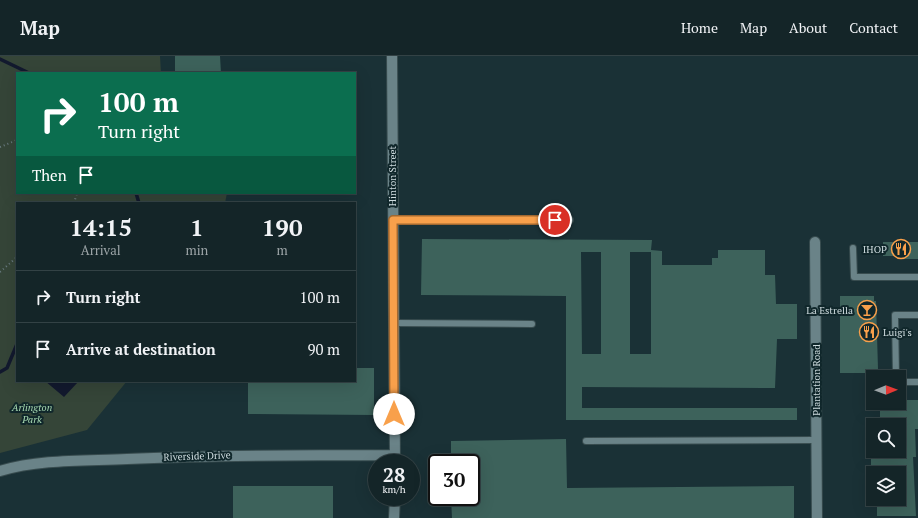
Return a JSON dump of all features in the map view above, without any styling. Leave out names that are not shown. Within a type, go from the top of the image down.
[{"type":"street","name":"Hinton Street","points":[[392,56],[395,454]]},
{"type":"street","name":"Plantation Road","points":[[815,239],[816,518]]},
{"type":"street","name":"Riverside Drive","points":[[0,471],[47,462],[209,456],[368,459]]},
{"type":"street","points":[[394,506],[394,518]]},
{"type":"lane","points":[[393,220],[570,220]]},
{"type":"lane","points":[[853,248],[854,277],[918,278]]},
{"type":"lane","points":[[896,370],[896,315],[918,315]]},
{"type":"lane","points":[[394,323],[532,324]]},
{"type":"lane","points":[[906,382],[918,382]]},
{"type":"lane","points":[[586,441],[816,440]]},
{"type":"path","points":[[0,147],[16,140]]},
{"type":"path","points":[[0,272],[16,258]]},
{"type":"green space","name":"Arlington Park","points":[[0,56],[160,56],[161,72],[16,72],[16,194],[227,194],[225,202],[16,202],[16,382],[126,382],[87,430],[0,453]]},
{"type":"water","points":[[46,382],[78,382],[64,397]]},
{"type":"building","points":[[175,56],[220,56],[221,72],[175,72]]},
{"type":"building","points":[[422,239],[652,240],[651,250],[662,251],[662,265],[712,265],[712,258],[718,258],[718,250],[765,250],[765,275],[775,275],[776,304],[797,304],[797,339],[777,339],[775,388],[582,387],[582,408],[797,408],[797,420],[566,420],[566,296],[421,295]],"holes":[[[581,252],[601,252],[601,354],[582,354]],[[630,252],[651,252],[651,354],[630,354]]]},
{"type":"building","name":"IHOP","points":[[883,242],[918,242],[918,259],[905,259],[905,256],[883,256]]},
{"type":"building","points":[[840,296],[874,296],[874,301],[876,301],[878,369],[866,370],[866,373],[840,373]]},
{"type":"building","points":[[356,368],[374,368],[374,415],[248,414],[248,382],[356,382]]},
{"type":"building","points":[[906,400],[918,400],[918,429],[915,429],[916,457],[913,457],[916,516],[877,516],[877,506],[906,506],[906,466],[871,466],[871,458],[906,458],[906,418],[880,418],[880,410],[906,410]]},
{"type":"building","points":[[566,439],[567,488],[794,486],[794,518],[452,518],[451,506],[480,506],[480,454],[451,454],[451,441]]},
{"type":"building","points":[[233,486],[333,486],[333,518],[233,518]]},
{"type":"waterway","points":[[0,59],[27,72]]},
{"type":"waterway","points":[[136,194],[139,202]]},
{"type":"waterway","points":[[0,372],[7,368],[16,346]]},
{"type":"place","name":"IHOP","points":[[901,249]]},
{"type":"place","name":"La Estrella","points":[[867,310]]},
{"type":"place","name":"Luigi's","points":[[869,332]]},
{"type":"route","points":[[394,414],[393,220],[555,220]]}]
